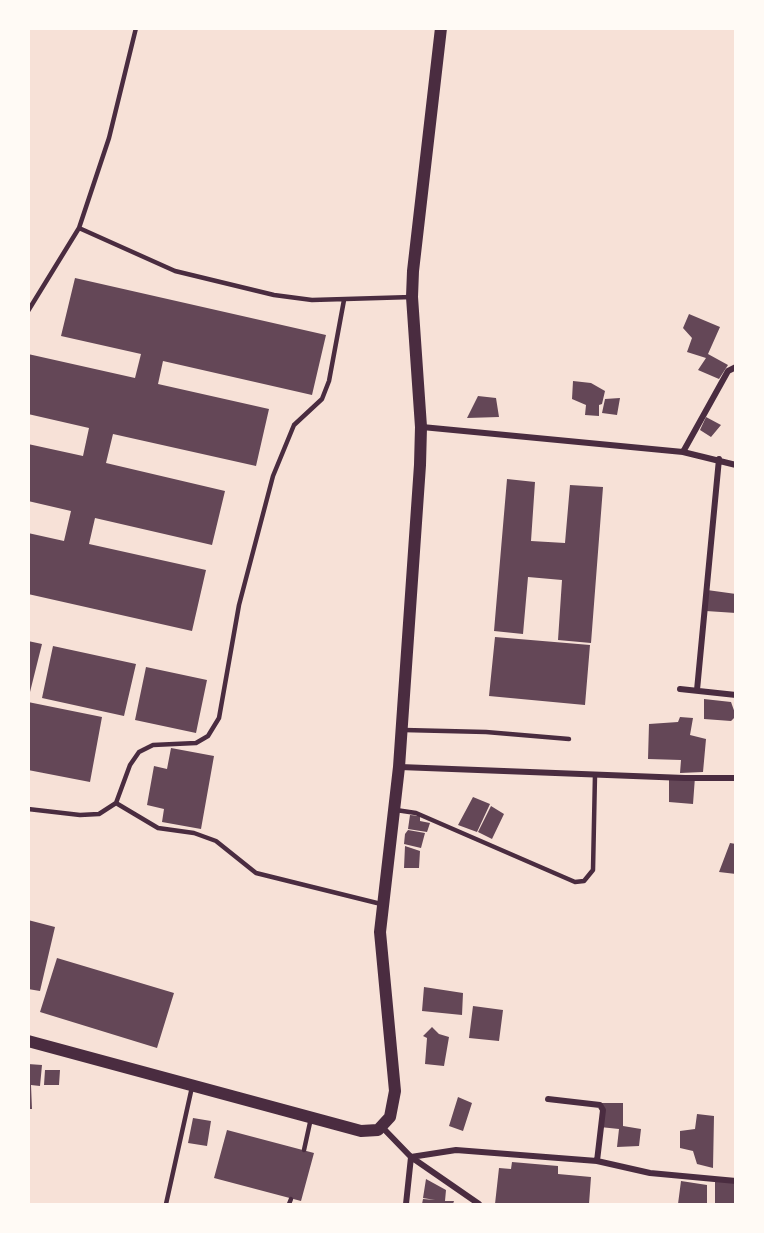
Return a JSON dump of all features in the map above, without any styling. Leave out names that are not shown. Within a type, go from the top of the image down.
[{"type":"main road","points":[[28,1041],[360,1131],[372,1132],[382,1127],[390,1117],[395,1100],[381,957],[382,904],[399,766],[421,427],[412,297],[441,28]]},
{"type":"street","points":[[683,452],[728,371],[735,367]]},
{"type":"street","points":[[421,427],[683,452],[735,465]]},
{"type":"street","points":[[697,690],[718,459]]},
{"type":"street","points":[[680,689],[735,695]]},
{"type":"street","points":[[399,766],[596,775],[735,778]]},
{"type":"street","points":[[548,1099],[600,1105],[603,1110],[597,1161]]},
{"type":"street","points":[[382,1127],[411,1157],[479,1204]]},
{"type":"street","points":[[411,1157],[456,1150],[597,1161],[650,1173],[735,1181]]},
{"type":"street","points":[[406,1204],[411,1157]]},
{"type":"lane","points":[[28,312],[79,228],[109,138],[136,28]]},
{"type":"lane","points":[[79,228],[165,267],[221,284],[302,299],[412,297]]},
{"type":"lane","points":[[28,809],[80,815],[99,814],[116,803],[130,765],[139,752],[153,745],[196,742],[208,736],[219,718],[239,605],[273,476],[294,425],[322,399],[329,381],[344,300]]},
{"type":"lane","points":[[402,729],[486,732],[569,740]]},
{"type":"lane","points":[[393,810],[416,813],[575,882],[584,881],[593,870],[596,775]]},
{"type":"lane","points":[[116,803],[158,828],[194,833],[216,842],[255,873],[382,904]]},
{"type":"lane","points":[[166,1204],[193,1087]]},
{"type":"lane","points":[[304,1150],[311,1118]]},
{"type":"building","points":[[75,278],[326,335],[312,395],[163,361],[158,384],[269,409],[256,466],[113,434],[106,463],[225,491],[212,545],[95,518],[89,544],[206,570],[192,631],[28,594],[28,533],[64,541],[71,511],[28,501],[28,444],[83,456],[89,428],[28,414],[28,354],[135,378],[141,354],[61,336]]},
{"type":"building","points":[[689,314],[720,327],[708,354],[728,365],[719,379],[698,370],[706,358],[687,352],[692,338],[683,328]]},
{"type":"building","points":[[573,381],[591,383],[605,391],[602,404],[599,405],[599,416],[585,415],[586,405],[572,399]]},
{"type":"building","points":[[478,396],[496,398],[499,417],[467,418]]},
{"type":"building","points":[[620,398],[617,415],[602,413],[605,399]]},
{"type":"building","points":[[706,417],[721,425],[711,437],[700,430]]},
{"type":"building","points":[[507,479],[535,482],[531,541],[565,543],[570,485],[603,487],[591,643],[558,640],[562,580],[528,577],[523,634],[494,631]]},
{"type":"building","points":[[707,590],[736,594],[736,613],[706,611]]},
{"type":"building","points":[[495,637],[590,645],[585,705],[489,696]]},
{"type":"building","points":[[28,641],[42,644],[29,696],[28,696]]},
{"type":"building","points":[[53,646],[136,664],[124,716],[42,698]]},
{"type":"building","points":[[146,667],[207,680],[196,733],[135,720]]},
{"type":"building","points":[[704,699],[731,702],[736,716],[731,721],[704,719]]},
{"type":"building","points":[[28,702],[102,717],[90,782],[28,770]]},
{"type":"building","points":[[680,717],[693,718],[690,735],[706,739],[703,772],[680,773],[681,760],[648,759],[649,724],[678,722]]},
{"type":"building","points":[[171,748],[214,756],[201,829],[162,822],[164,809],[147,805],[154,766],[167,769]]},
{"type":"building","points":[[669,775],[695,777],[693,804],[669,802]]},
{"type":"building","points":[[473,797],[490,804],[477,832],[458,825]]},
{"type":"building","points":[[491,806],[504,814],[492,839],[478,832]]},
{"type":"building","points":[[410,815],[420,816],[420,821],[430,823],[427,832],[408,829]]},
{"type":"building","points":[[408,830],[425,833],[421,848],[404,844]]},
{"type":"building","points":[[730,843],[736,844],[736,874],[719,872]]},
{"type":"building","points":[[405,846],[420,851],[419,868],[404,868]]},
{"type":"building","points":[[28,920],[55,927],[40,991],[28,989]]},
{"type":"building","points":[[57,958],[174,993],[157,1048],[40,1012]]},
{"type":"building","points":[[424,987],[463,993],[462,1015],[422,1011]]},
{"type":"building","points":[[473,1006],[503,1010],[499,1041],[469,1038]]},
{"type":"building","points":[[432,1027],[439,1034],[449,1037],[444,1066],[425,1064],[427,1038],[423,1036]]},
{"type":"building","points":[[28,1064],[42,1065],[40,1086],[31,1085],[32,1109],[28,1109]]},
{"type":"building","points":[[45,1070],[60,1070],[59,1085],[44,1085]]},
{"type":"building","points":[[458,1097],[472,1103],[463,1131],[449,1126]]},
{"type":"building","points":[[601,1103],[623,1103],[623,1126],[641,1129],[639,1146],[617,1147],[619,1129],[600,1127]]},
{"type":"building","points":[[697,1114],[714,1116],[713,1168],[697,1164],[693,1151],[680,1148],[680,1131],[695,1129]]},
{"type":"building","points":[[193,1118],[211,1121],[207,1146],[188,1143]]},
{"type":"building","points":[[227,1130],[314,1153],[301,1201],[214,1178]]},
{"type":"building","points":[[512,1162],[558,1166],[558,1174],[591,1177],[589,1204],[495,1204],[499,1168],[511,1169]]},
{"type":"building","points":[[426,1179],[446,1190],[445,1201],[454,1201],[453,1204],[422,1204],[423,1199],[435,1200],[423,1198]]},
{"type":"building","points":[[715,1179],[736,1181],[736,1204],[715,1204]]},
{"type":"building","points":[[681,1181],[707,1185],[707,1204],[678,1204]]}]
